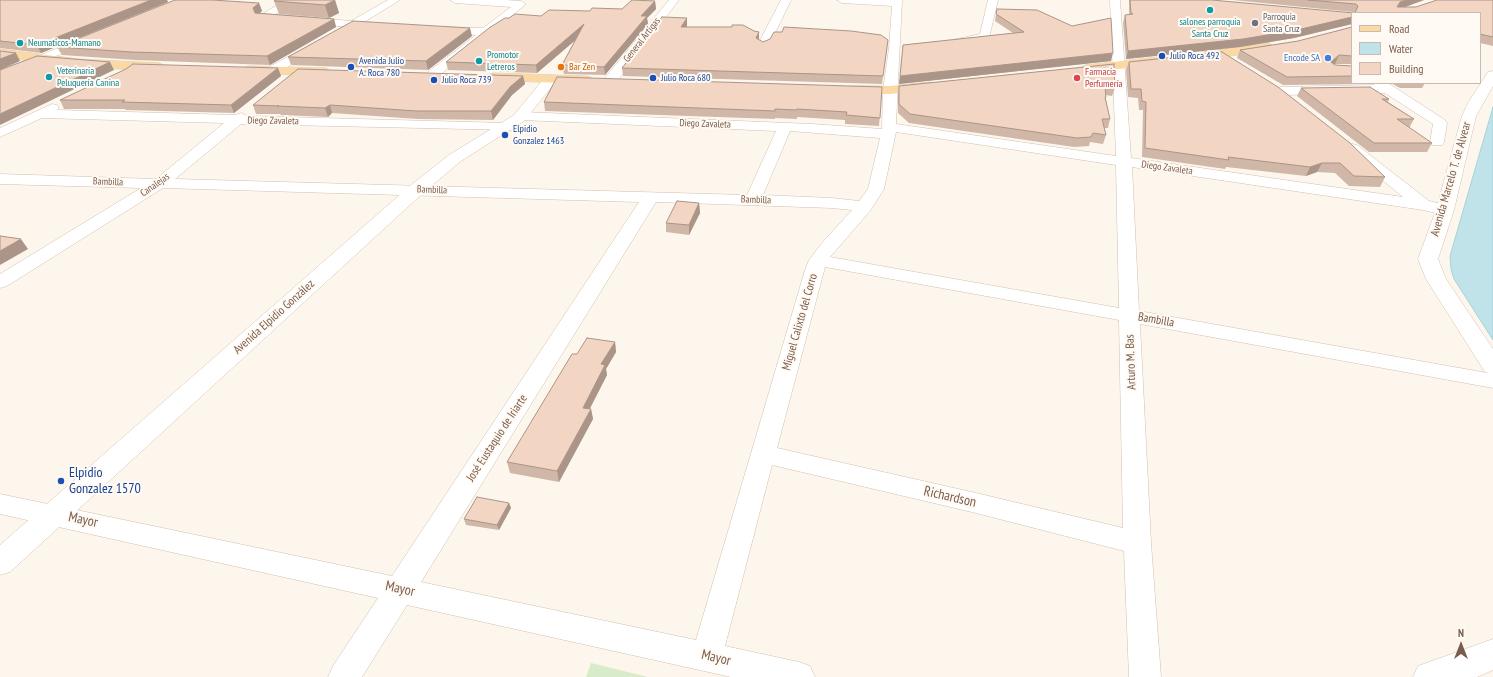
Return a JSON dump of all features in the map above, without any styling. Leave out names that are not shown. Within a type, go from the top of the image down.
[{"type":"main road","points":[[1071,70],[1280,46]]},
{"type":"main road","points":[[0,53],[135,66],[173,67]]},
{"type":"main road","points":[[234,69],[337,72]]},
{"type":"main road","points":[[417,74],[456,76]]},
{"type":"main road","name":"Avenida Marcelo T. de Alvear","points":[[1493,75],[1475,103],[1469,116],[1445,210],[1428,259],[1436,279],[1493,367]]},
{"type":"main road","points":[[480,76],[626,82]]},
{"type":"main road","name":"Avenida Elpidio González","points":[[0,563],[417,189],[455,158],[508,127],[522,116],[551,79]]},
{"type":"main road","points":[[840,90],[890,90],[945,84]]},
{"type":"main road","points":[[1430,677],[1473,663],[1493,654]]},
{"type":"street","points":[[294,0],[262,17],[384,26]]},
{"type":"street","points":[[273,70],[394,0]]},
{"type":"street","points":[[432,75],[521,4],[456,0]]},
{"type":"street","name":"General Artigas","points":[[610,81],[674,0]]},
{"type":"street","points":[[763,46],[786,0]]},
{"type":"street","points":[[842,0],[897,2]]},
{"type":"street","points":[[946,43],[974,40],[985,36],[993,0]]},
{"type":"street","name":"Arturo M. Bas","points":[[1115,0],[1124,162],[1137,543],[1145,677]]},
{"type":"street","name":"Miguel Calixto del Corro","points":[[707,656],[818,260],[864,206],[876,189],[889,131],[890,90],[895,48],[897,2]]},
{"type":"street","points":[[256,6],[279,8]]},
{"type":"street","points":[[432,29],[487,32]]},
{"type":"street","points":[[0,75],[94,37]]},
{"type":"street","points":[[895,48],[909,47]]},
{"type":"street","points":[[1219,54],[1237,64]]},
{"type":"street","points":[[118,76],[135,66]]},
{"type":"street","points":[[280,86],[298,71]]},
{"type":"street","points":[[1267,82],[1299,106]]},
{"type":"street","points":[[1280,91],[1384,86],[1440,123],[1437,142]]},
{"type":"street","points":[[0,133],[68,101]]},
{"type":"street","name":"Canalejas","points":[[0,282],[160,183],[255,106]]},
{"type":"street","name":"Diego Zavaleta","points":[[39,114],[508,127]]},
{"type":"street","name":"Diego Zavaleta","points":[[522,116],[889,131],[1124,162],[1423,205],[1445,210]]},
{"type":"street","points":[[754,200],[784,127]]},
{"type":"street","points":[[1342,141],[1423,205]]},
{"type":"street","name":"Bambilla","points":[[0,179],[417,189],[650,198],[754,200],[832,203],[864,206]]},
{"type":"street","name":"José Eustaquio de Iriarte","points":[[344,677],[650,198]]},
{"type":"street","name":"Bambilla","points":[[818,260],[1493,381]]},
{"type":"street","name":"Richardson","points":[[763,454],[976,503],[1137,543]]},
{"type":"street","name":"Mayor","points":[[0,504],[54,514],[799,677]]},
{"type":"green space","points":[[591,663],[648,677],[586,677]]},
{"type":"water","points":[[1493,107],[1493,340],[1454,279],[1451,269],[1450,256]]},
{"type":"building","points":[[0,0],[151,0],[37,45],[0,41]]},
{"type":"building","points":[[175,0],[212,0],[259,3],[253,8],[255,13],[334,19],[267,56],[131,52],[57,47]]},
{"type":"building","points":[[335,0],[325,5],[274,1]]},
{"type":"building","points":[[632,0],[655,1],[641,16],[647,16],[604,67],[562,65],[584,24],[536,65],[446,62],[489,28],[505,18],[509,18],[515,14],[541,16],[549,10],[590,11],[592,8],[622,9]]},
{"type":"building","points":[[1130,0],[1212,0],[1351,13],[1351,17],[1297,30],[1243,39],[1128,51],[1125,15],[1133,14],[1131,13]]},
{"type":"building","points":[[1308,0],[1407,0],[1400,2],[1397,7],[1416,7],[1437,0],[1493,0],[1493,37],[1481,34],[1481,12],[1355,12],[1358,6],[1356,4]]},
{"type":"building","points":[[997,9],[1037,10],[1072,26],[1111,18],[1113,53],[900,76],[903,45],[1024,32],[996,14]]},
{"type":"building","points":[[662,17],[687,18],[681,27],[732,27],[732,25],[743,25],[759,32],[756,38],[763,42],[770,39],[774,32],[782,32],[784,27],[851,31],[881,35],[888,40],[883,76],[622,68]]},
{"type":"building","points":[[353,21],[470,28],[426,61],[288,57]]},
{"type":"building","points":[[1351,27],[1351,56],[1339,55],[1331,62],[1335,65],[1351,66],[1351,76],[1287,77],[1240,50],[1298,41]]},
{"type":"building","points":[[0,51],[16,53],[0,59]]},
{"type":"building","points":[[1222,52],[1278,87],[1350,143],[1385,177],[1354,176],[1340,163],[1322,163],[1310,167],[1228,157],[1229,160],[1145,148],[1146,102],[1142,101],[1141,89],[1131,89],[1129,62]]},
{"type":"building","points":[[37,56],[110,62],[0,114],[0,70]]},
{"type":"building","points":[[133,64],[278,68],[231,105],[122,102],[125,100],[60,100],[126,69]]},
{"type":"building","points":[[1114,64],[1115,88],[1105,87],[1105,97],[1110,119],[1102,119],[1106,135],[1093,133],[1091,137],[1077,138],[910,114],[899,104],[899,86]]},
{"type":"building","points":[[298,69],[523,76],[510,87],[491,111],[416,111],[330,105],[325,108],[253,105]]},
{"type":"building","points":[[557,77],[882,87],[880,118],[846,115],[847,112],[797,109],[775,109],[775,111],[544,102]]},
{"type":"building","points":[[1370,87],[1389,99],[1382,99],[1414,119],[1397,119],[1432,143],[1374,143],[1301,88]]},
{"type":"building","points":[[677,201],[699,203],[689,225],[666,223]]},
{"type":"building","points":[[0,236],[21,239],[0,251]]},
{"type":"building","points":[[587,338],[615,342],[601,364],[605,365],[583,408],[591,409],[557,471],[507,462],[572,354],[577,354]]},
{"type":"building","points":[[477,497],[509,503],[497,525],[464,519]]},
{"type":"place","name":"salones parroquia Santa Cruz","points":[[1210,10]]},
{"type":"place","name":"Parroquia Santa Cruz","points":[[1255,23]]},
{"type":"place","name":"Neumaticos-Mamano","points":[[20,43]]},
{"type":"place","name":"Julio Roca 492","points":[[1162,56]]},
{"type":"place","name":"Encode SA","points":[[1328,58]]},
{"type":"place","name":"Promotor Letreros","points":[[479,61]]},
{"type":"place","name":"Avenida Julio A. Roca 780","points":[[351,67]]},
{"type":"place","name":"Bar Zen","points":[[561,67]]},
{"type":"place","name":"Veterinaria Peluquería Canina","points":[[49,77]]},
{"type":"place","name":"Julio Roca 680","points":[[653,78]]},
{"type":"place","name":"Farmacia Perfumería","points":[[1077,78]]},
{"type":"place","name":"Julio Roca 739","points":[[434,80]]},
{"type":"place","name":"Elpidio Gonzalez 1463","points":[[505,135]]},
{"type":"place","name":"Elpidio Gonzalez 1570","points":[[61,481]]}]
